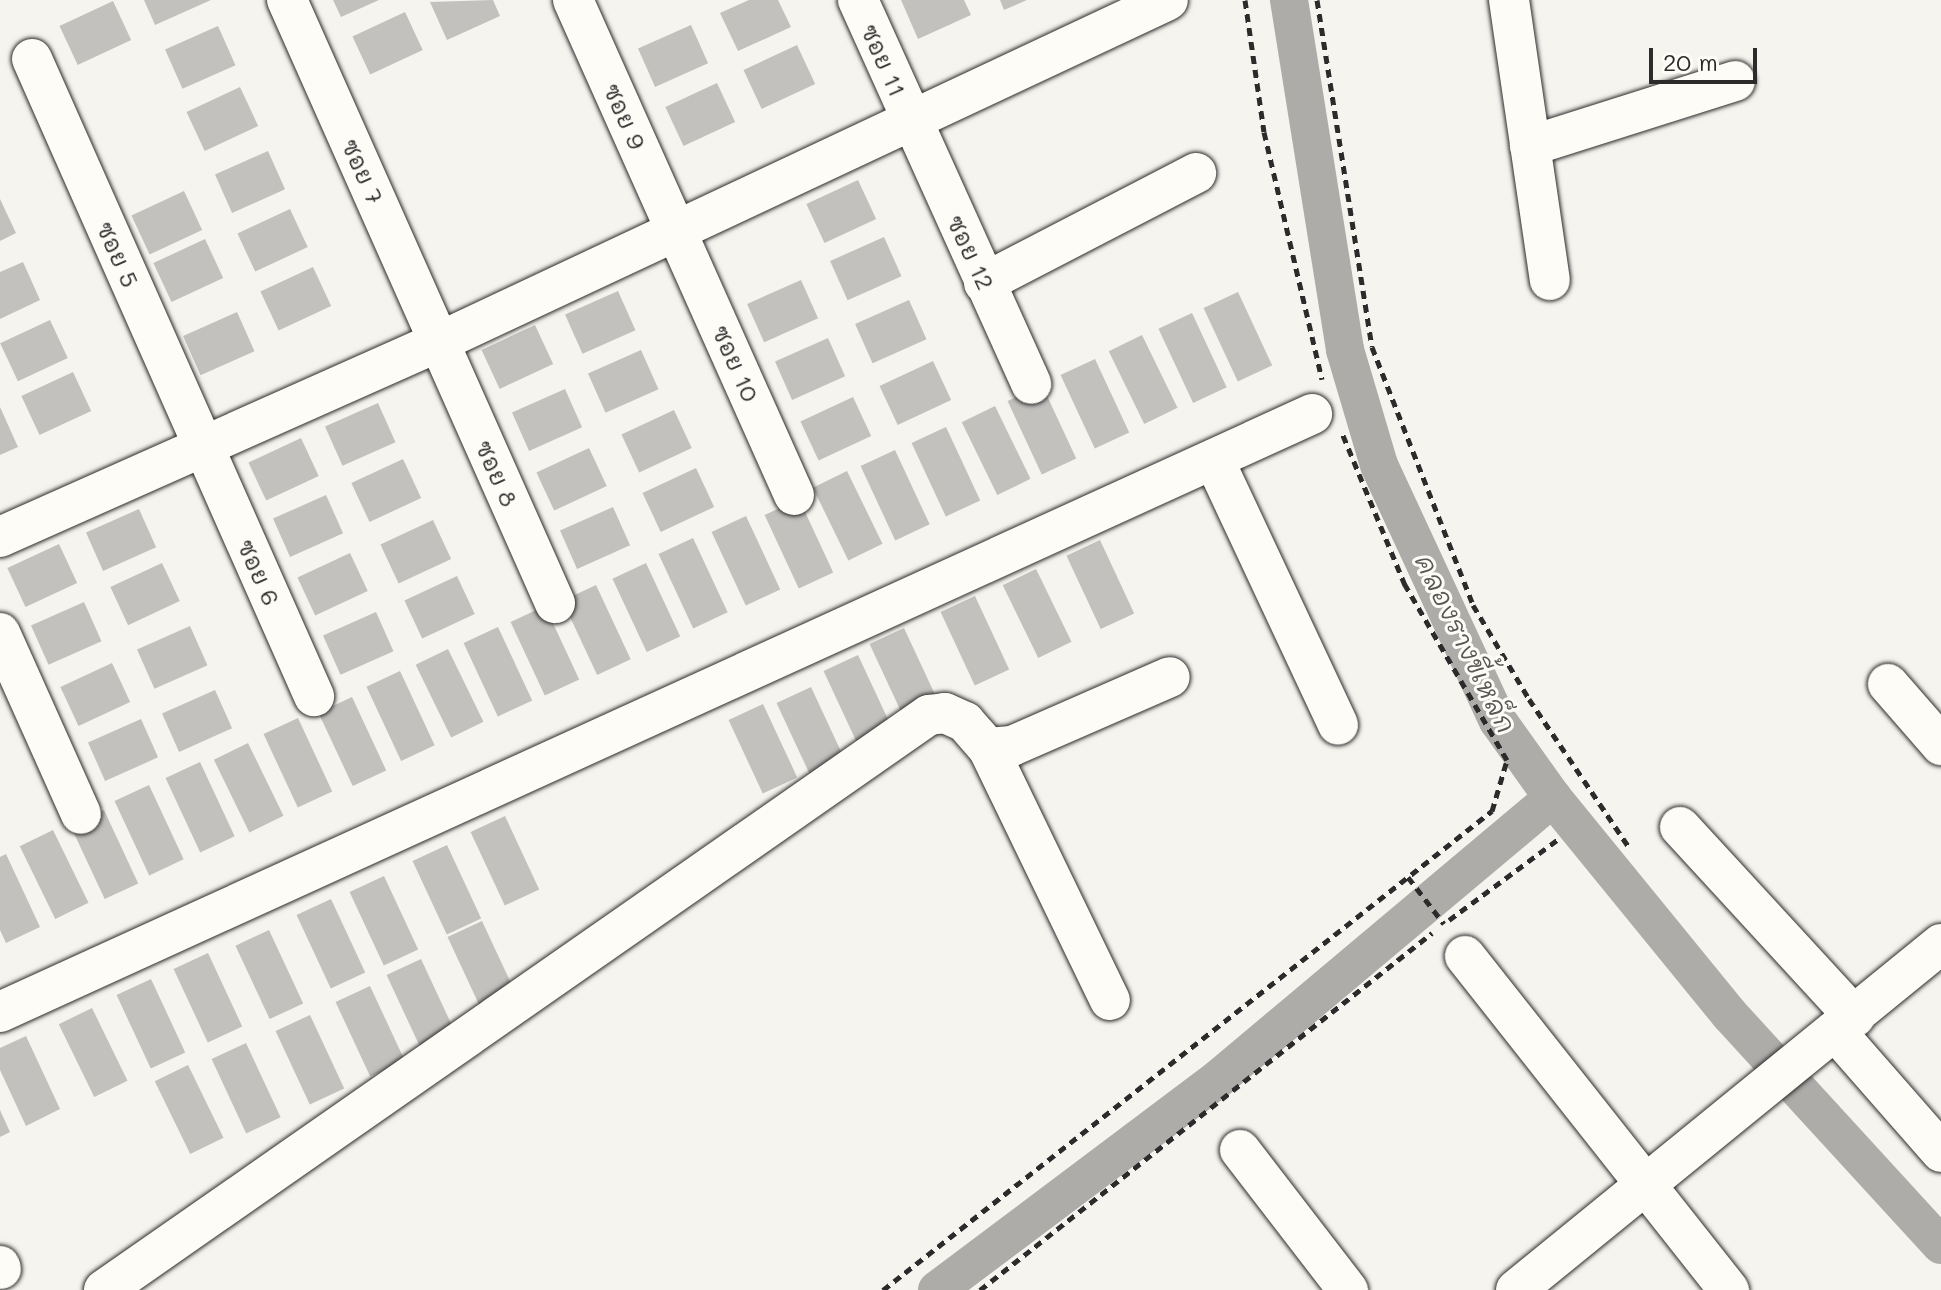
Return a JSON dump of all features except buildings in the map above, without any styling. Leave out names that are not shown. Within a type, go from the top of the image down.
[{"type":"street","name":"ซอย 7","points":[[287,0],[439,342]]},
{"type":"street","name":"ซอย 9","points":[[573,0],[677,231]]},
{"type":"street","name":"ซอย 11","points":[[858,0],[910,120]]},
{"type":"street","points":[[1509,0],[1550,280]]},
{"type":"street","points":[[0,537],[439,342],[1157,2]]},
{"type":"street","name":"ซอย 5","points":[[32,59],[204,449]]},
{"type":"street","points":[[1530,146],[1735,81]]},
{"type":"street","name":"ซอย 12","points":[[910,120],[1031,384]]},
{"type":"street","points":[[984,283],[1196,173]]},
{"type":"street","name":"ซอย 10","points":[[677,231],[794,495]]},
{"type":"street","name":"ซอย 8","points":[[439,342],[555,603]]},
{"type":"street","points":[[0,1012],[1326,410]]},
{"type":"street","name":"ซอย 6","points":[[204,449],[314,696]]},
{"type":"street","points":[[1215,462],[1338,725]]},
{"type":"street","points":[[0,633],[81,814]]},
{"type":"street","points":[[988,748],[1012,746],[1170,677]]},
{"type":"street","points":[[1888,684],[1941,745]]},
{"type":"street","points":[[104,1290],[929,715],[945,713],[965,722],[988,748],[1110,1000]]},
{"type":"street","points":[[1680,827],[1941,1152]]},
{"type":"street","points":[[1455,940],[1729,1290]]},
{"type":"street","points":[[1516,1290],[1841,1030],[1941,944]]},
{"type":"street","points":[[1240,1150],[1348,1290]]},
{"type":"path","points":[[883,1290],[1492,811],[1507,760],[1405,585],[1326,410],[1264,132],[1245,0]]},
{"type":"path","points":[[1317,0],[1372,347],[1473,605],[1529,699],[1628,846]]},
{"type":"path","points":[[980,1290],[1455,940],[1561,837]]},
{"type":"path","points":[[1408,877],[1455,940]]},
{"type":"waterway","name":"คลองรางขี้เหล็ก","points":[[1289,0],[1345,350],[1379,465],[1498,721],[1553,798],[1730,1015],[1941,1245]]},
{"type":"waterway","points":[[937,1290],[1219,1078],[1553,798]]}]
